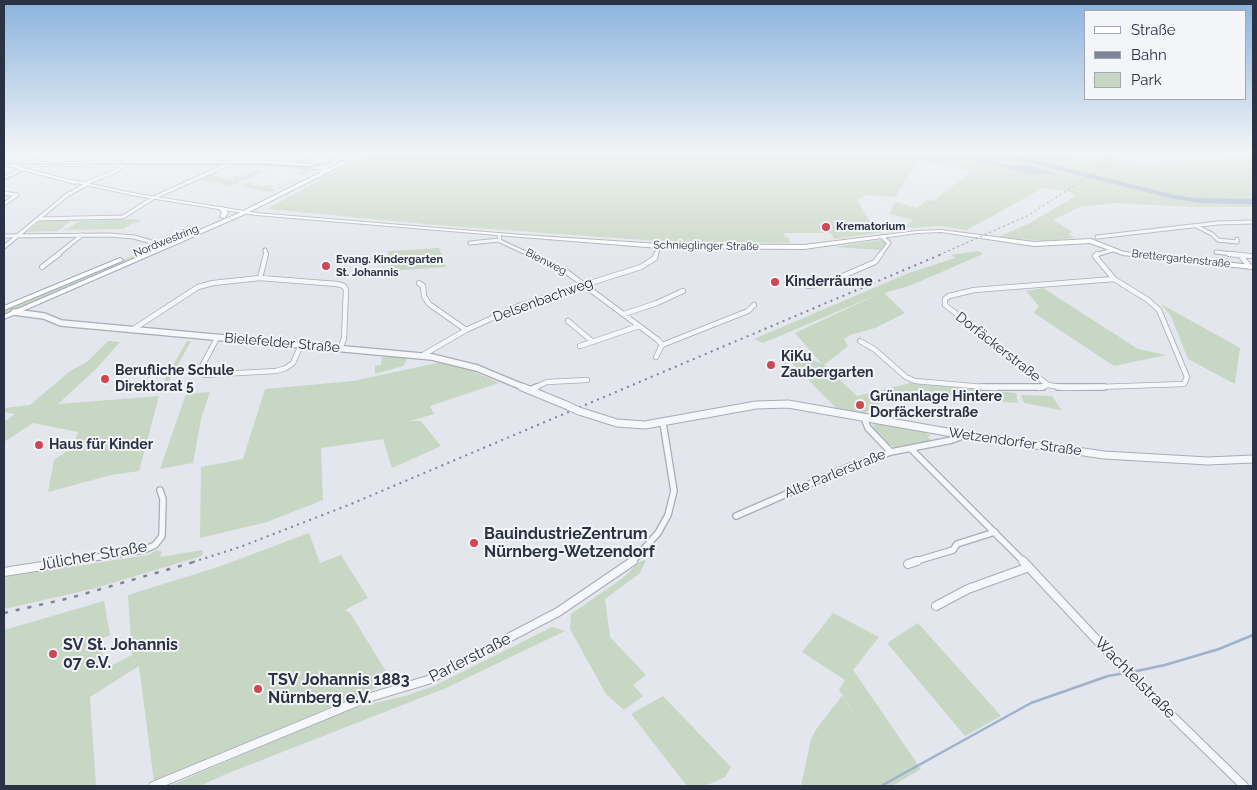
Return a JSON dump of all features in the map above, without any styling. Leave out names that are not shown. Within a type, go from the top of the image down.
[{"type":"main road","name":"Schnieglinger Straße","points":[[109,189],[153,198],[298,217],[499,237],[659,246],[808,247],[917,232],[941,231],[1034,244],[1091,241],[1112,250]]},
{"type":"main road","name":"Nordwestring","points":[[4,317],[162,245],[245,210],[286,189]]},
{"type":"main road","name":"Nordwestring","points":[[4,308],[162,245],[245,210],[289,189]]},
{"type":"main road","name":"Schnieglinger Straße","points":[[202,204],[245,210]]},
{"type":"main road","points":[[222,208],[226,212],[223,218]]},
{"type":"main road","name":"Brettergartenstraße","points":[[1112,250],[1127,254],[1252,267]]},
{"type":"street","points":[[4,247],[77,189]]},
{"type":"street","points":[[38,219],[123,217],[153,198],[173,189]]},
{"type":"street","points":[[4,193],[17,195],[4,204]]},
{"type":"street","points":[[1098,237],[1195,226],[1253,222]]},
{"type":"street","points":[[1195,226],[1212,234],[1218,240],[1237,242],[1237,239]]},
{"type":"street","points":[[42,266],[83,234]]},
{"type":"street","points":[[4,236],[83,234],[119,236],[162,245]]},
{"type":"street","name":"Bienweg","points":[[470,243],[499,237],[556,264],[624,314],[662,345]]},
{"type":"street","points":[[808,286],[824,284],[875,262],[889,243],[882,237]]},
{"type":"street","name":"Delsenbachweg","points":[[423,355],[466,330],[521,305],[641,267],[655,258],[659,246]]},
{"type":"street","points":[[260,278],[266,254],[265,250]]},
{"type":"street","name":"Dorfäckerstraße","points":[[1112,250],[1095,254],[1102,266],[1114,278],[1148,300],[1159,310],[1187,377],[1186,382],[1180,386],[1066,388],[1048,384],[947,306],[945,299],[974,290],[1114,278]]},
{"type":"street","name":"Brettergartenstraße","points":[[1216,252],[1250,256]]},
{"type":"street","name":"Brettergartenstraße","points":[[1240,255],[1252,267]]},
{"type":"street","points":[[132,330],[198,287],[213,283],[260,278],[337,284],[344,286],[346,290],[344,339],[340,348]]},
{"type":"street","points":[[420,283],[423,286],[424,296],[429,304],[466,330]]},
{"type":"street","points":[[624,314],[658,303],[683,291]]},
{"type":"street","points":[[656,357],[662,345],[748,311],[754,305]]},
{"type":"street","name":"Bielefelder Straße","points":[[14,312],[44,316],[64,323],[423,355],[469,365],[545,396]]},
{"type":"street","points":[[568,321],[593,342]]},
{"type":"street","points":[[580,346],[639,326]]},
{"type":"street","points":[[217,338],[200,370],[203,375],[281,370],[293,363],[301,344]]},
{"type":"street","points":[[860,341],[874,349],[906,377],[915,380],[997,388],[1039,388],[1048,384]]},
{"type":"street","points":[[530,390],[547,382],[587,380]]},
{"type":"street","name":"Wetzendorfer Straße","points":[[545,396],[579,411],[617,423],[645,425],[770,404],[797,405],[967,435],[1133,457],[1230,461],[1253,459]]},
{"type":"street","points":[[864,418],[868,428],[891,452]]},
{"type":"street","name":"Parlerstraße","points":[[153,786],[364,699],[402,690],[428,680],[558,612],[635,560],[658,533],[668,515],[674,491],[666,447],[664,423]]},
{"type":"street","name":"Alte Parlerstraße","points":[[736,516],[851,466],[891,452],[952,440],[967,435]]},
{"type":"street","name":"Wachtelstraße","points":[[911,449],[1029,567],[1123,668],[1244,786]]},
{"type":"street","name":"Jülicher Straße","points":[[4,572],[144,550],[155,545],[162,536],[163,499],[160,490]]},
{"type":"street","points":[[908,564],[953,550],[957,544],[994,532]]},
{"type":"street","points":[[936,606],[968,589],[1029,567]]},
{"type":"green space","points":[[255,189],[274,189],[278,189],[272,192]]},
{"type":"green space","points":[[303,189],[900,189],[895,197],[865,195],[857,200],[869,220],[884,232],[834,239],[831,233],[784,233],[790,243],[657,241],[434,225],[267,209]]},
{"type":"green space","points":[[949,189],[1041,189],[967,230],[939,226],[912,228],[905,226],[913,220],[890,214],[895,202],[917,208],[927,200],[933,201]]},
{"type":"green space","points":[[1049,189],[1253,189],[1253,207],[1192,207],[1115,203],[1080,207],[1053,220],[1073,232],[1069,234],[1074,238],[1045,241],[998,237],[1030,223],[1075,196],[1072,192]]},
{"type":"green space","points":[[73,219],[58,231],[27,232],[41,221]]},
{"type":"green space","points":[[135,219],[142,221],[133,223],[123,229],[62,230],[69,228],[79,221]]},
{"type":"green space","points":[[880,240],[886,242],[881,250],[834,247]]},
{"type":"green space","points":[[439,248],[446,267],[389,271],[391,264],[388,262],[388,251]]},
{"type":"green space","points":[[152,249],[4,315],[4,309]]},
{"type":"green space","points":[[978,251],[983,254],[909,286],[884,293],[905,313],[875,328],[850,335],[844,339],[848,346],[824,365],[857,396],[910,383],[1016,393],[1018,403],[949,398],[901,398],[881,403],[863,414],[836,408],[785,356],[798,353],[822,364],[795,333],[879,294],[763,343],[754,339],[909,273],[955,258],[951,255]]},
{"type":"green space","points":[[1043,288],[1138,349],[1166,355],[1114,366],[1034,313],[1039,306],[1026,291]]},
{"type":"green space","points":[[1161,304],[1240,348],[1235,384],[1188,359],[1171,316]]},
{"type":"green space","points":[[108,341],[120,342],[96,369],[58,404],[159,396],[139,471],[111,475],[48,492],[54,460],[73,447],[78,432],[33,423],[4,442],[4,422],[15,414],[4,412],[4,408],[30,405],[70,371],[87,362]]},
{"type":"green space","points":[[187,341],[191,341],[162,393],[157,393]]},
{"type":"green space","points":[[382,357],[408,357],[403,366],[375,374],[375,366],[381,365]]},
{"type":"green space","points":[[437,363],[447,363],[466,368],[499,383],[430,406],[434,414],[410,421],[421,421],[441,446],[392,468],[383,439],[321,448],[323,500],[267,522],[200,538],[201,467],[243,459],[265,389],[353,381]]},
{"type":"green space","points":[[210,392],[201,419],[193,463],[160,469],[186,394]]},
{"type":"green space","points":[[1021,395],[1052,396],[1061,410],[1024,403]]},
{"type":"green space","points":[[875,423],[927,431],[927,434],[931,435],[928,437],[932,441],[895,447],[888,444],[876,431],[872,426]]},
{"type":"green space","name":"TSV Johannis 1883 Nürnberg e.V.","points":[[309,533],[320,563],[341,555],[368,598],[345,610],[350,613],[392,681],[154,782],[139,666],[90,697],[96,786],[4,786],[4,630],[104,601],[110,635],[100,639],[105,669],[132,655],[128,595],[221,566]]},
{"type":"green space","points":[[157,550],[162,552],[160,557],[203,550],[202,556],[92,589],[4,609],[4,577],[148,555]]},
{"type":"green space","points":[[646,560],[640,573],[605,599],[610,637],[646,675],[633,685],[643,696],[624,710],[606,694],[570,629],[571,614],[623,578],[639,562]]},
{"type":"green space","points":[[833,613],[879,637],[853,670],[921,769],[892,786],[801,786],[811,739],[817,728],[842,696],[856,716],[839,690],[845,680],[802,652]]},
{"type":"green space","points":[[918,623],[1001,716],[965,736],[887,643]]},
{"type":"green space","points":[[552,627],[565,631],[446,688],[226,774],[200,786],[169,786],[350,709],[405,696],[434,686]]},
{"type":"green space","points":[[663,696],[731,767],[725,777],[705,786],[687,786],[631,714]]},
{"type":"water","points":[[1133,189],[1150,189],[1195,198],[1253,199],[1253,204],[1202,203],[1174,199]]},
{"type":"waterway","points":[[1132,672],[1165,665],[1219,649],[1253,635]]},
{"type":"waterway","points":[[881,786],[1031,703],[1108,676],[1125,673]]},
{"type":"railway","points":[[939,255],[1027,216],[1069,189]]},
{"type":"railway","points":[[193,562],[240,547],[351,504],[942,254]]},
{"type":"railway","points":[[4,613],[70,598],[197,561]]},
{"type":"place","name":"Krematorium","points":[[826,227]]},
{"type":"place","name":"Evang. Kindergarten St. Johannis","points":[[326,266]]},
{"type":"place","name":"Kinderräume","points":[[775,282]]},
{"type":"place","name":"KiKu Zaubergarten","points":[[771,365]]},
{"type":"place","name":"Berufliche Schule Direktorat 5","points":[[105,379]]},
{"type":"place","name":"Grünanlage Hintere Dorfäckerstraße","points":[[860,405]]},
{"type":"place","name":"Haus für Kinder","points":[[39,445]]},
{"type":"place","name":"BauindustrieZentrum Nürnberg-Wetzendorf","points":[[474,543]]},
{"type":"place","name":"SV St. Johannis 07 e.V.","points":[[53,654]]},
{"type":"place","name":"TSV Johannis 1883 Nürnberg e.V.","points":[[258,689]]}]
